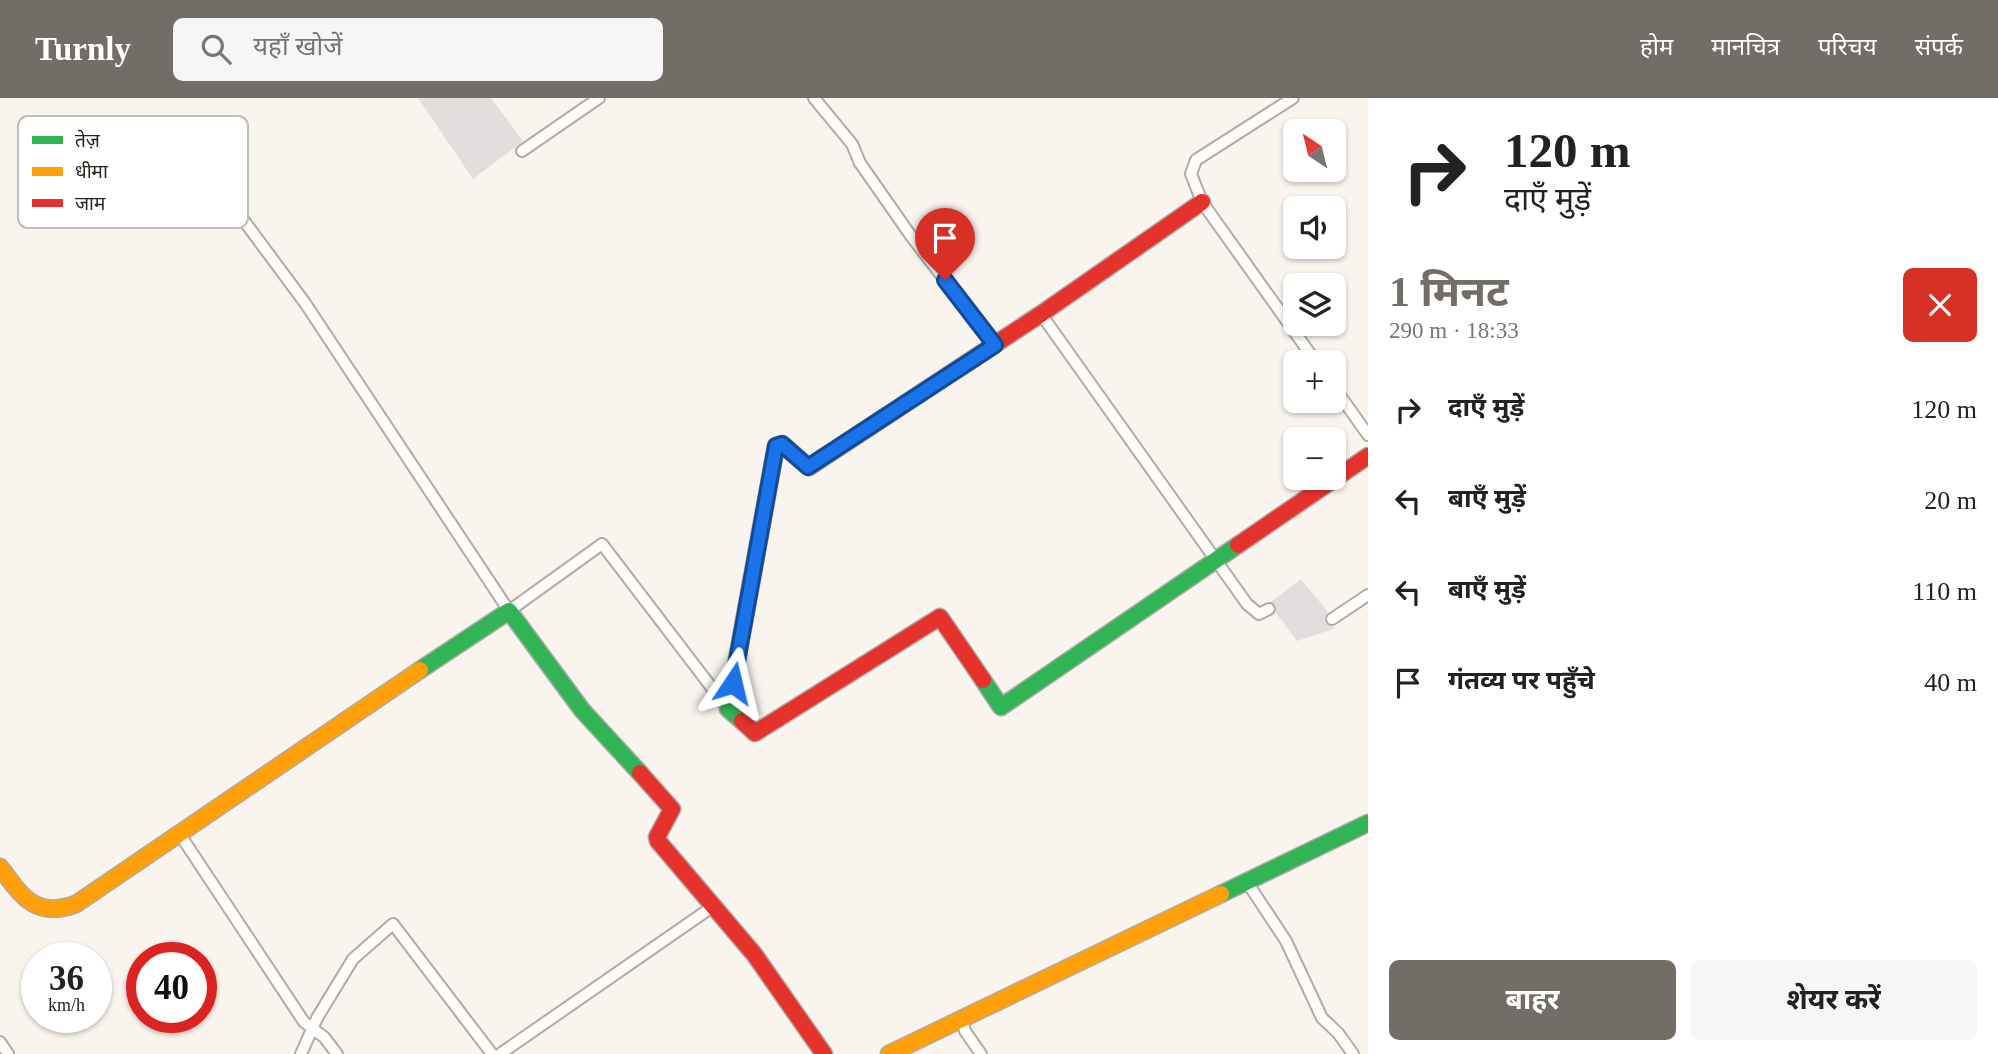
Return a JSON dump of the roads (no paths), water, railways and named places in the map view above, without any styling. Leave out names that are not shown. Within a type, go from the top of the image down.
[{"type":"street","points":[[522,151],[599,98]]},
{"type":"street","points":[[814,98],[852,144],[860,163],[911,236],[995,345]]},
{"type":"street","points":[[1293,98],[1196,160],[1191,174],[1202,202],[1307,350]]},
{"type":"street","points":[[728,709],[776,446],[782,444],[808,467],[995,345],[1202,202]]},
{"type":"street","points":[[248,226],[305,303],[509,611],[582,710],[672,809],[657,837],[659,841],[715,905],[775,983],[824,1054]]},
{"type":"street","points":[[1041,314],[1247,604],[1259,614],[1269,609]]},
{"type":"street","points":[[1346,404],[1368,435]]},
{"type":"street","points":[[2,874],[30,902],[45,910],[58,912],[76,904],[509,611],[602,544],[728,709],[755,733],[940,617],[1001,707],[1368,456]]},
{"type":"street","points":[[1332,620],[1368,595]]},
{"type":"street","points":[[889,1054],[1368,823]]},
{"type":"street","points":[[178,833],[312,1030],[324,1037],[337,1054]]},
{"type":"street","points":[[1247,882],[1282,933],[1322,1018],[1338,1033],[1353,1054]]},
{"type":"street","points":[[500,1054],[715,905]]},
{"type":"street","points":[[301,1054],[312,1030],[359,951],[393,924],[492,1054]]},
{"type":"street","points":[[962,1020],[965,1031],[981,1054]]},
{"type":"street","points":[[0,1042],[8,1054]]}]
